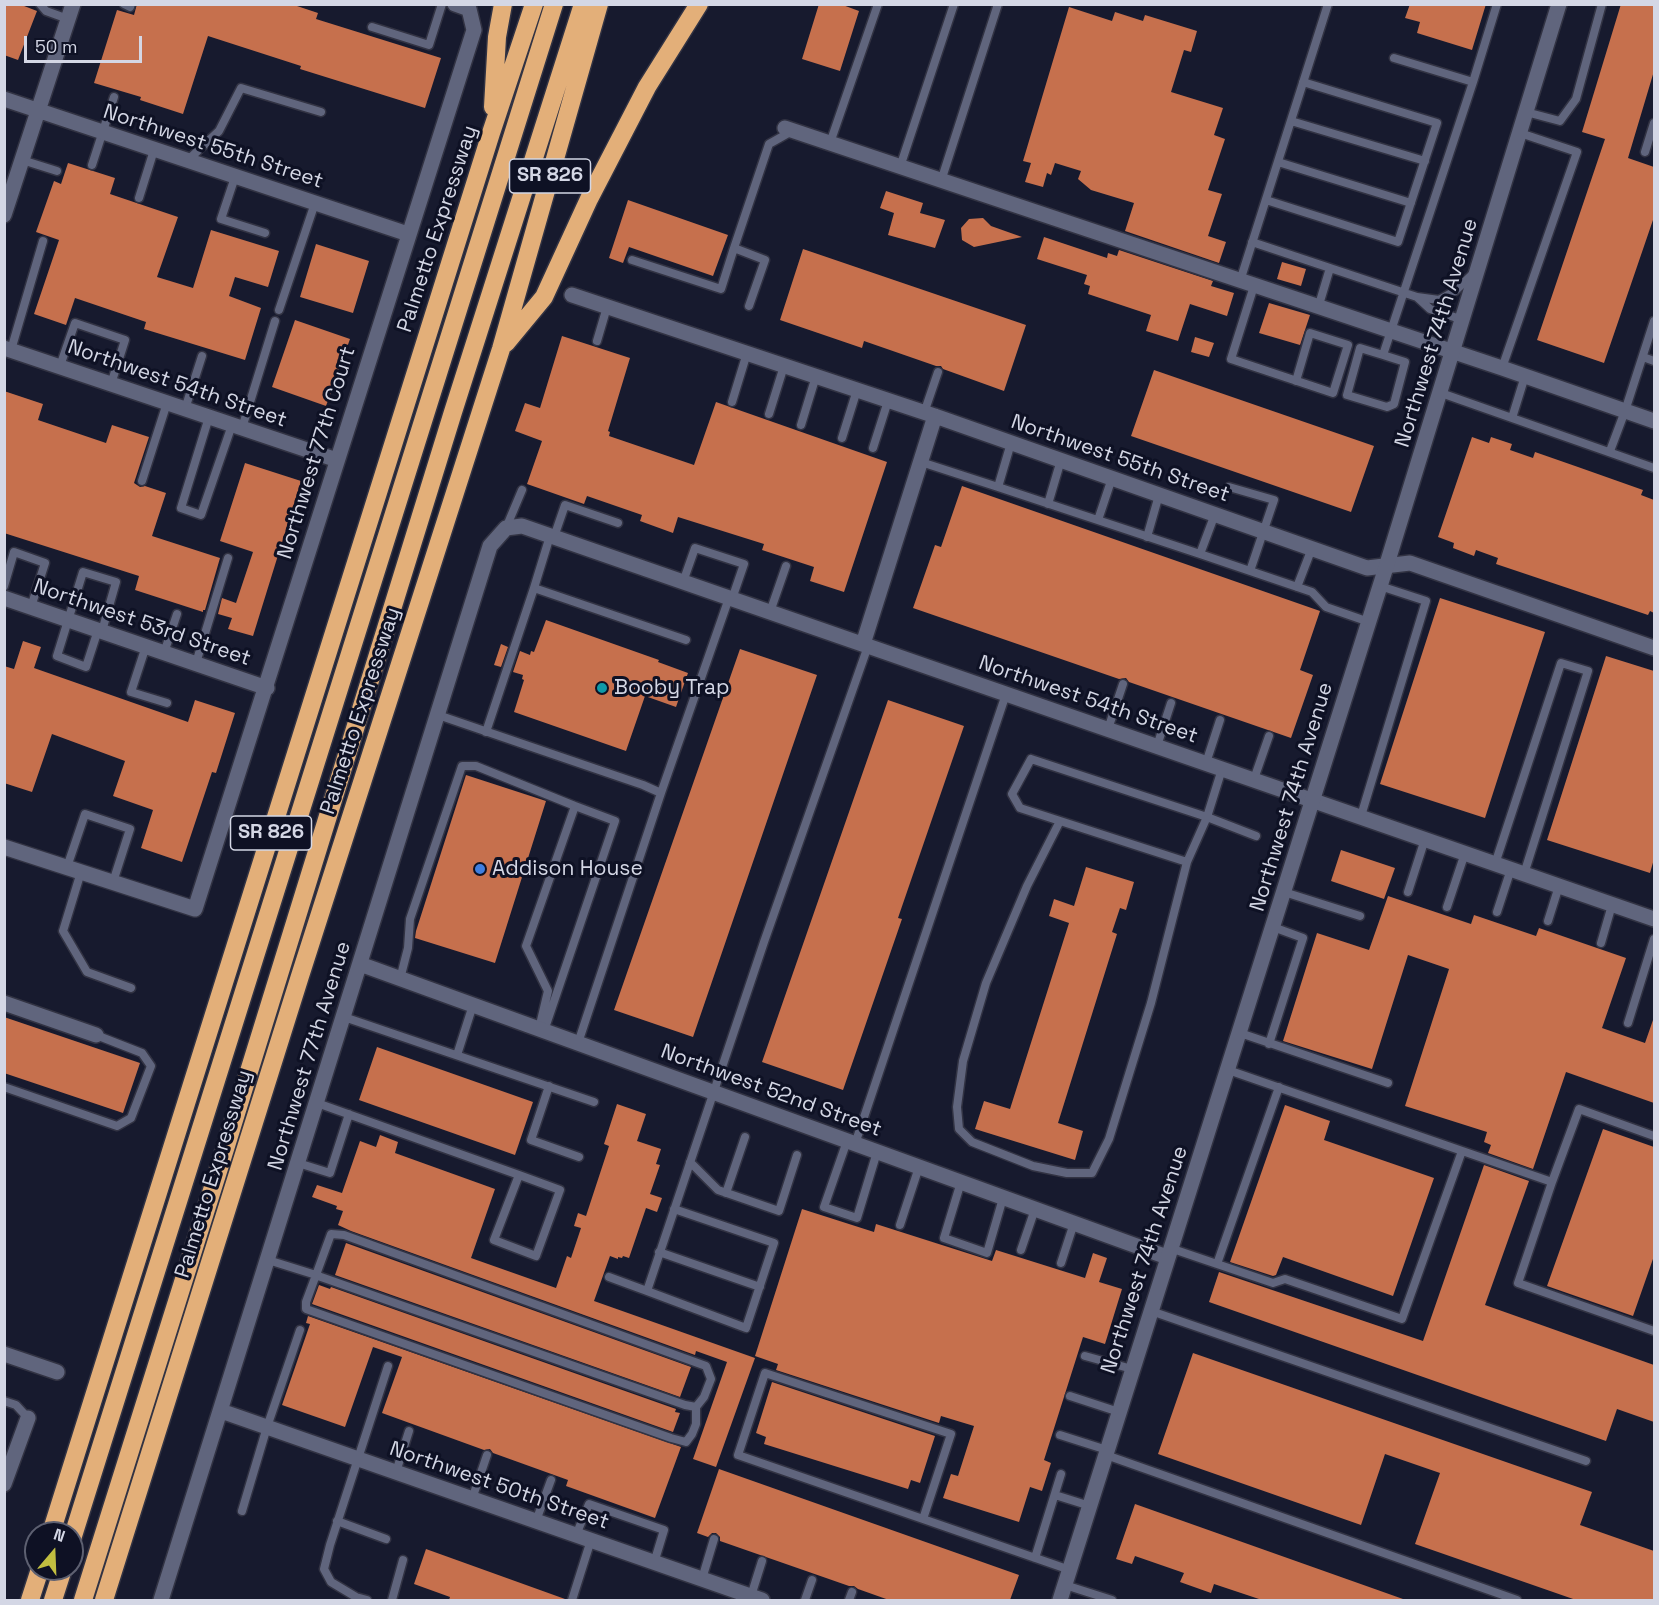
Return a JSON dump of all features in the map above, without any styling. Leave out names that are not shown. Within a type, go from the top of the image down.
[{"type":"highway","points":[[491,133],[497,37],[503,4]]},
{"type":"highway","name":"Palmetto Expressway","points":[[55,1521],[491,133],[534,4]]},
{"type":"highway","points":[[78,1521],[554,4]]},
{"type":"highway","points":[[83,1600],[453,412],[583,4]]},
{"type":"highway","name":"Palmetto Expressway","points":[[104,1600],[300,976],[501,349],[599,4]]},
{"type":"highway","points":[[501,349],[544,297],[589,199],[647,87],[699,4]]},
{"type":"highway","points":[[30,1600],[36,1581]]},
{"type":"highway","points":[[53,1600],[59,1581]]},
{"type":"street","name":"Northwest 74th Avenue","points":[[1060,1600],[1441,393],[1559,4]]},
{"type":"street","name":"Northwest 77th Court","points":[[113,882],[195,909],[474,30],[462,7]]},
{"type":"street","points":[[4,215],[70,12]]},
{"type":"street","name":"Northwest 55th Street","points":[[4,99],[408,234]]},
{"type":"street","points":[[789,129],[1502,368],[1654,422]]},
{"type":"street","name":"Northwest 55th Street","points":[[572,295],[930,415],[1368,568],[1410,563],[1654,648]]},
{"type":"street","name":"Northwest 54th Street","points":[[8,349],[337,460]]},
{"type":"street","points":[[866,645],[921,462],[930,415]]},
{"type":"street","name":"Northwest 54th Street","points":[[506,528],[522,526],[1518,872],[1654,916]]},
{"type":"street","name":"Northwest 77th Avenue","points":[[161,1600],[490,546],[506,528]]},
{"type":"street","name":"Northwest 53rd Street","points":[[5,598],[267,688]]},
{"type":"street","points":[[4,847],[113,882]]},
{"type":"street","name":"Northwest 52nd Street","points":[[360,964],[1003,1198],[1074,1223],[1169,1252]]},
{"type":"street","points":[[4,1003],[96,1035]]},
{"type":"street","points":[[4,1354],[57,1372]]},
{"type":"street","name":"Northwest 50th Street","points":[[221,1411],[757,1598]]},
{"type":"street","points":[[4,1484],[28,1418]]},
{"type":"lane","points":[[40,4],[46,11],[70,12]]},
{"type":"lane","points":[[124,4],[130,7],[131,4]]},
{"type":"lane","points":[[372,27],[429,45],[442,4]]},
{"type":"lane","points":[[830,143],[878,4]]},
{"type":"lane","points":[[900,167],[954,4]]},
{"type":"lane","points":[[942,181],[998,4]]},
{"type":"lane","points":[[1383,355],[1497,4]]},
{"type":"lane","points":[[1526,112],[1560,121],[1576,99],[1602,4]]},
{"type":"lane","points":[[1296,381],[1310,333],[1348,345],[1332,393],[1231,360],[1247,284],[1252,242],[1327,5]]},
{"type":"lane","points":[[1395,58],[1473,82]]},
{"type":"lane","points":[[1266,200],[1398,242],[1437,123],[1303,82]]},
{"type":"lane","points":[[188,161],[219,131],[242,88],[321,112]]},
{"type":"lane","points":[[93,165],[114,97]]},
{"type":"lane","points":[[1291,121],[1425,161]]},
{"type":"lane","points":[[1645,152],[1654,123]]},
{"type":"lane","points":[[632,260],[721,289],[768,144],[789,129]]},
{"type":"lane","points":[[1502,368],[1577,152],[1520,133]]},
{"type":"lane","points":[[139,198],[154,150]]},
{"type":"lane","points":[[22,160],[57,171]]},
{"type":"lane","points":[[1278,162],[1411,203]]},
{"type":"lane","points":[[235,177],[222,219],[265,233]]},
{"type":"lane","points":[[279,310],[315,203]]},
{"type":"lane","points":[[8,349],[43,241]]},
{"type":"lane","points":[[1252,242],[1417,297],[1439,300],[1455,291],[1479,267]]},
{"type":"lane","points":[[734,248],[765,260],[749,306]]},
{"type":"lane","points":[[1318,308],[1330,268]]},
{"type":"lane","points":[[1417,297],[1430,309],[1463,320]]},
{"type":"lane","points":[[597,341],[607,307]]},
{"type":"lane","points":[[209,417],[181,508],[201,515],[275,321]]},
{"type":"lane","points":[[1610,452],[1654,321]]},
{"type":"lane","points":[[60,366],[75,323],[125,340],[111,384]]},
{"type":"lane","points":[[1360,348],[1383,355],[1405,362],[1394,404],[1387,407],[1347,395],[1360,348]]},
{"type":"lane","points":[[732,402],[747,353]]},
{"type":"lane","points":[[185,409],[202,356]]},
{"type":"lane","points":[[1643,357],[1654,361]]},
{"type":"lane","points":[[770,414],[784,366]]},
{"type":"lane","points":[[930,415],[938,372]]},
{"type":"lane","points":[[801,425],[816,376]]},
{"type":"lane","points":[[1512,418],[1525,376]]},
{"type":"lane","points":[[842,438],[857,390]]},
{"type":"lane","points":[[1441,393],[1654,468]]},
{"type":"lane","points":[[873,448],[888,401]]},
{"type":"lane","points":[[142,481],[167,403]]},
{"type":"lane","points":[[998,487],[1011,443]]},
{"type":"lane","points":[[1048,504],[1061,460]]},
{"type":"lane","points":[[921,462],[1312,592],[1326,607],[1369,622]]},
{"type":"lane","points":[[1098,520],[1112,478]]},
{"type":"lane","points":[[1229,487],[1274,500],[1250,571]]},
{"type":"lane","points":[[506,528],[522,490]]},
{"type":"lane","points":[[1147,537],[1159,495]]},
{"type":"lane","points":[[486,732],[534,588],[565,505],[618,523]]},
{"type":"lane","points":[[1200,554],[1215,514]]},
{"type":"lane","points":[[578,1044],[662,793],[744,564],[695,548],[683,582]]},
{"type":"lane","points":[[1297,587],[1311,548]]},
{"type":"lane","points":[[5,598],[15,552],[45,563],[31,607]]},
{"type":"lane","points":[[196,663],[228,558]]},
{"type":"lane","points":[[770,612],[786,566]]},
{"type":"lane","points":[[83,572],[116,582],[100,630],[86,667],[57,656],[83,572]]},
{"type":"lane","points":[[1361,816],[1426,601],[1380,586]]},
{"type":"lane","points":[[534,588],[686,640]]},
{"type":"lane","points":[[164,652],[177,614]]},
{"type":"lane","points":[[647,1291],[866,645]]},
{"type":"lane","points":[[146,646],[131,692],[167,703]]},
{"type":"lane","points":[[1495,864],[1562,663],[1588,671],[1518,872],[1497,912]]},
{"type":"lane","points":[[1108,729],[1123,684]]},
{"type":"lane","points":[[877,1152],[856,1218],[824,1207],[851,1142],[1006,694]]},
{"type":"lane","points":[[1157,746],[1171,703]]},
{"type":"lane","points":[[438,716],[643,784],[662,793]]},
{"type":"lane","points":[[1206,763],[1220,720]]},
{"type":"lane","points":[[1254,779],[1269,736]]},
{"type":"lane","points":[[1187,862],[1020,808],[1012,794],[1031,759],[1256,836]]},
{"type":"lane","points":[[400,979],[408,948],[410,919],[462,766],[476,766],[615,821],[542,1030]]},
{"type":"lane","points":[[1060,821],[1027,885],[986,983],[963,1061],[957,1107],[959,1129],[972,1142],[1033,1166],[1067,1173],[1092,1173],[1109,1139],[1151,1004],[1187,862],[1206,818],[1222,769]]},
{"type":"lane","points":[[542,1030],[548,991],[526,946],[575,806]]},
{"type":"lane","points":[[113,882],[130,829],[85,814],[63,931],[87,972],[131,988]]},
{"type":"lane","points":[[1408,892],[1425,839]]},
{"type":"lane","points":[[1447,907],[1465,853]]},
{"type":"lane","points":[[1548,921],[1559,886]]},
{"type":"lane","points":[[1284,892],[1360,916]]},
{"type":"lane","points":[[1601,943],[1612,904]]},
{"type":"lane","points":[[1269,1044],[1304,938],[1273,927]]},
{"type":"lane","points":[[1628,1023],[1654,939]]},
{"type":"lane","points":[[457,1055],[473,1005]]},
{"type":"lane","points":[[344,1017],[594,1102]]},
{"type":"lane","points":[[1240,1033],[1388,1083]]},
{"type":"lane","points":[[4,1087],[117,1126],[131,1118],[151,1066],[142,1053],[96,1035]]},
{"type":"lane","points":[[1228,1070],[1552,1182]]},
{"type":"lane","points":[[549,1086],[531,1140],[579,1157]]},
{"type":"lane","points":[[1217,1264],[1279,1087]]},
{"type":"lane","points":[[317,1103],[349,1114],[519,1175],[560,1190],[536,1256],[494,1240],[519,1175]]},
{"type":"lane","points":[[1654,1136],[1579,1109],[1518,1283],[1654,1331]]},
{"type":"lane","points":[[298,1163],[330,1173],[349,1114]]},
{"type":"lane","points":[[726,1193],[745,1137]]},
{"type":"lane","points":[[1169,1252],[1217,1264],[1273,1284],[1285,1279],[1402,1319],[1462,1150]]},
{"type":"lane","points":[[690,1162],[718,1190],[779,1211],[796,1155]]},
{"type":"lane","points":[[900,1225],[919,1167]]},
{"type":"lane","points":[[962,1182],[944,1238],[987,1253],[1003,1198]]},
{"type":"lane","points":[[609,1277],[746,1328],[774,1243],[674,1209]]},
{"type":"lane","points":[[1022,1251],[1035,1209]]},
{"type":"lane","points":[[1061,1263],[1074,1223]]},
{"type":"lane","points":[[331,1234],[344,1235],[706,1366],[711,1379],[704,1397],[696,1407],[696,1424],[686,1442],[306,1309],[306,1302],[331,1234]]},
{"type":"lane","points":[[660,1252],[760,1287]]},
{"type":"lane","points":[[268,1260],[696,1407]]},
{"type":"lane","points":[[1151,1311],[1586,1461]]},
{"type":"lane","points":[[242,1511],[267,1427],[300,1330]]},
{"type":"lane","points":[[1085,1356],[1132,1369]]},
{"type":"lane","points":[[367,1600],[356,1597],[331,1582],[324,1569],[337,1521],[388,1366]]},
{"type":"lane","points":[[923,1519],[951,1434],[765,1373],[738,1455],[1035,1558],[1112,1600]]},
{"type":"lane","points":[[1070,1396],[1119,1412]]},
{"type":"lane","points":[[4,1401],[16,1405],[28,1418]]},
{"type":"lane","points":[[396,1472],[409,1431]]},
{"type":"lane","points":[[1060,1435],[1516,1600]]},
{"type":"lane","points":[[472,1499],[487,1455]]},
{"type":"lane","points":[[1035,1558],[1061,1474]]},
{"type":"lane","points":[[536,1521],[551,1480]]},
{"type":"lane","points":[[1054,1495],[1090,1506]]},
{"type":"lane","points":[[576,1535],[589,1504],[643,1522],[664,1530],[654,1563]]},
{"type":"lane","points":[[337,1521],[386,1539]]},
{"type":"lane","points":[[702,1579],[714,1539]]},
{"type":"lane","points":[[572,1600],[591,1540]]},
{"type":"lane","points":[[392,1600],[403,1560]]},
{"type":"lane","points":[[757,1598],[762,1560]]},
{"type":"lane","points":[[805,1600],[812,1580]]},
{"type":"building","points":[[4,4],[19,4],[37,11],[18,60],[4,55]]},
{"type":"building","points":[[137,4],[291,4],[318,13],[316,19],[441,58],[425,108],[300,69],[301,66],[208,36],[183,114],[140,100],[141,97],[94,83],[117,10],[134,15]]},
{"type":"building","points":[[819,4],[840,4],[859,11],[840,71],[802,59]]},
{"type":"building","points":[[1410,4],[1486,4],[1472,50],[1417,33],[1420,22],[1405,18]]},
{"type":"building","points":[[1621,4],[1654,4],[1654,71],[1628,158],[1654,167],[1654,217],[1604,363],[1537,340],[1605,139],[1582,132]]},
{"type":"building","points":[[1069,7],[1112,21],[1115,12],[1143,21],[1145,15],[1197,31],[1191,52],[1184,50],[1171,92],[1223,108],[1214,135],[1225,139],[1208,190],[1222,194],[1208,236],[1226,242],[1219,263],[1125,231],[1134,203],[1091,190],[1078,179],[1081,171],[1055,163],[1051,175],[1047,173],[1043,187],[1025,182],[1031,163],[1023,161]]},
{"type":"building","points":[[68,163],[115,178],[110,194],[178,217],[157,277],[193,288],[211,230],[279,251],[268,287],[235,277],[229,296],[261,308],[245,360],[144,329],[146,322],[75,298],[66,325],[34,314],[59,240],[36,232],[54,181],[61,184]]},
{"type":"building","points":[[886,191],[923,203],[920,213],[945,220],[935,248],[888,235],[894,213],[880,208]]},
{"type":"building","points":[[628,200],[728,235],[713,276],[629,247],[623,263],[609,258]]},
{"type":"building","points":[[983,218],[991,226],[1022,237],[974,247],[962,240],[961,228],[969,219]]},
{"type":"building","points":[[1044,237],[1107,258],[1108,253],[1117,256],[1119,250],[1213,281],[1211,286],[1234,293],[1227,316],[1190,304],[1178,341],[1146,331],[1151,315],[1088,294],[1090,286],[1084,284],[1087,275],[1037,259]]},
{"type":"building","points":[[316,244],[369,261],[353,313],[300,297]]},
{"type":"building","points":[[803,249],[1026,325],[1004,391],[943,369],[941,366],[864,341],[862,348],[780,320]]},
{"type":"building","points":[[1282,262],[1306,269],[1301,286],[1277,279]]},
{"type":"building","points":[[1269,303],[1310,315],[1300,345],[1259,333]]},
{"type":"building","points":[[295,320],[350,339],[326,406],[272,387]]},
{"type":"building","points":[[562,336],[630,358],[608,431],[609,436],[694,465],[716,402],[887,462],[844,592],[810,581],[814,567],[762,550],[764,544],[678,517],[673,533],[640,521],[642,515],[587,496],[584,504],[527,484],[542,441],[515,431],[525,403],[540,408]]},
{"type":"building","points":[[1195,337],[1214,343],[1209,357],[1191,352]]},
{"type":"building","points":[[1154,370],[1374,446],[1351,512],[1131,436]]},
{"type":"building","points":[[4,391],[43,404],[38,420],[106,443],[112,425],[149,437],[134,483],[140,487],[145,486],[166,493],[152,536],[220,558],[203,612],[135,590],[139,576],[4,533]]},
{"type":"building","points":[[1472,437],[1489,443],[1491,437],[1512,444],[1510,450],[1533,458],[1535,452],[1643,490],[1641,495],[1654,500],[1654,613],[1650,611],[1648,615],[1496,564],[1498,558],[1476,550],[1474,556],[1453,548],[1454,543],[1438,537]]},
{"type":"building","points":[[245,463],[301,481],[253,636],[228,629],[232,618],[218,614],[222,598],[236,603],[253,552],[220,541]]},
{"type":"building","points":[[962,486],[1320,611],[1300,670],[1313,675],[1291,738],[1129,682],[1126,678],[1119,679],[913,608],[935,545],[941,547]]},
{"type":"building","points":[[1440,598],[1545,632],[1485,818],[1380,784]]},
{"type":"building","name":"Booby Trap","points":[[546,620],[659,660],[658,662],[688,673],[676,707],[645,696],[626,751],[514,712],[524,680],[523,675],[513,672],[520,651],[530,655],[531,651],[534,652]]},
{"type":"building","points":[[23,641],[41,647],[34,668],[188,722],[195,700],[235,713],[216,773],[212,772],[182,862],[141,848],[153,810],[113,796],[125,761],[52,734],[32,792],[4,783],[4,666],[14,669]]},
{"type":"building","points":[[501,644],[508,647],[501,667],[494,665]]},
{"type":"building","points":[[740,649],[817,675],[693,1037],[614,1010]]},
{"type":"building","points":[[1606,656],[1654,671],[1654,859],[1650,873],[1547,840]]},
{"type":"building","points":[[888,700],[964,726],[898,918],[902,919],[843,1090],[762,1062]]},
{"type":"building","name":"Addison House","points":[[466,775],[546,801],[495,963],[415,938]]},
{"type":"building","points":[[1341,850],[1395,868],[1384,899],[1331,881]]},
{"type":"building","points":[[1086,867],[1134,882],[1126,910],[1120,908],[1112,932],[1117,934],[1058,1123],[1083,1131],[1075,1160],[975,1129],[984,1101],[1010,1109],[1069,923],[1049,916],[1054,899],[1074,906]]},
{"type":"building","points":[[1388,896],[1471,924],[1474,915],[1536,936],[1539,928],[1626,958],[1602,1028],[1645,1043],[1654,1020],[1654,1103],[1566,1072],[1533,1169],[1488,1153],[1491,1145],[1484,1142],[1487,1132],[1405,1106],[1449,969],[1408,955],[1372,1069],[1283,1041],[1317,933],[1369,950]]},
{"type":"building","points":[[4,1017],[140,1063],[123,1113],[4,1073]]},
{"type":"building","points":[[377,1047],[533,1102],[515,1155],[359,1100]]},
{"type":"building","points":[[617,1104],[646,1114],[637,1141],[661,1149],[656,1164],[660,1165],[650,1194],[662,1198],[657,1212],[646,1208],[629,1258],[623,1256],[618,1259],[610,1256],[594,1301],[755,1358],[716,1467],[693,1459],[727,1362],[696,1351],[695,1355],[351,1231],[338,1225],[343,1211],[336,1209],[337,1206],[312,1197],[317,1185],[342,1193],[360,1141],[376,1147],[380,1135],[398,1142],[395,1153],[495,1189],[471,1258],[556,1288],[567,1256],[571,1258],[581,1228],[574,1226],[578,1213],[586,1216],[609,1146],[604,1144]]},
{"type":"building","points":[[1285,1105],[1330,1121],[1324,1140],[1434,1178],[1393,1296],[1283,1257],[1276,1275],[1273,1276],[1230,1262]]},
{"type":"building","points":[[1603,1129],[1654,1147],[1654,1256],[1633,1316],[1547,1286]]},
{"type":"building","points":[[1484,1165],[1529,1181],[1485,1305],[1654,1365],[1654,1422],[1617,1409],[1606,1441],[1209,1302],[1219,1272],[1423,1341]]},
{"type":"building","points":[[802,1209],[874,1232],[876,1224],[992,1261],[996,1250],[1085,1278],[1093,1253],[1107,1258],[1099,1282],[1122,1289],[1105,1344],[1083,1337],[1044,1460],[1051,1463],[1042,1491],[1030,1487],[1019,1522],[943,1498],[951,1474],[958,1476],[974,1426],[941,1416],[939,1423],[776,1370],[778,1364],[755,1356]]},
{"type":"building","points":[[346,1243],[691,1367],[680,1397],[335,1275]]},
{"type":"building","points":[[319,1285],[330,1289],[331,1287],[676,1409],[675,1412],[680,1413],[673,1432],[312,1304]]},
{"type":"building","points":[[308,1316],[681,1447],[655,1518],[566,1486],[568,1480],[493,1453],[490,1449],[484,1450],[382,1413],[402,1357],[373,1347],[345,1427],[282,1405],[310,1324],[306,1323]]},
{"type":"building","points":[[1193,1353],[1592,1492],[1580,1525],[1654,1551],[1654,1600],[1576,1600],[1415,1544],[1440,1473],[1385,1454],[1361,1525],[1158,1454]]},
{"type":"building","points":[[772,1382],[935,1436],[920,1483],[911,1480],[908,1489],[764,1444],[766,1437],[756,1433]]},
{"type":"building","points":[[719,1469],[1019,1575],[1010,1600],[889,1600],[720,1541],[716,1533],[708,1537],[697,1533]]},
{"type":"building","points":[[1135,1504],[1403,1600],[1262,1600],[1214,1584],[1211,1593],[1180,1582],[1184,1573],[1135,1556],[1132,1564],[1116,1559]]},
{"type":"building","points":[[426,1549],[565,1600],[449,1600],[450,1597],[414,1584]]},
{"type":"place","name":"Booby Trap","points":[[602,688]]},
{"type":"place","name":"Addison House","points":[[480,869]]}]
